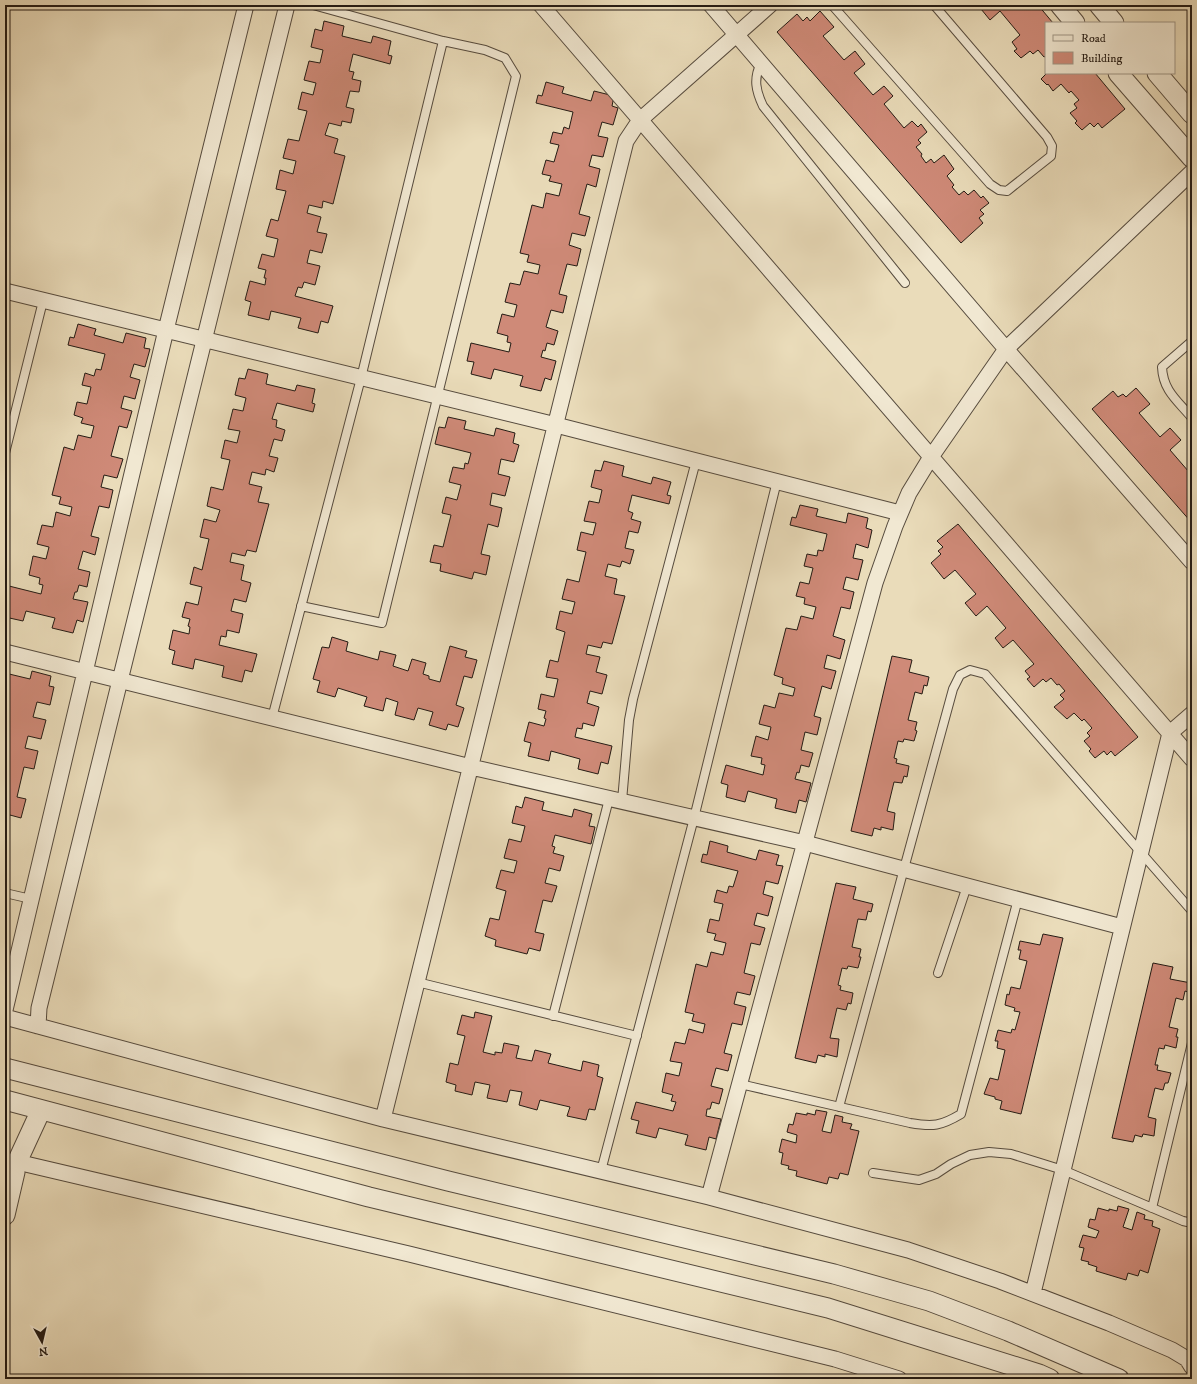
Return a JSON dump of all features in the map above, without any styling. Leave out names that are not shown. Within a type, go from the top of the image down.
[{"type":"street","points":[[5,1010],[166,330],[246,5]]},
{"type":"street","points":[[38,1026],[39,1008],[287,5]]},
{"type":"street","points":[[541,5],[1192,759]]},
{"type":"street","points":[[711,5],[1006,349],[1192,562]]},
{"type":"street","points":[[383,1119],[626,141],[640,120],[770,5]]},
{"type":"street","points":[[1060,5],[1074,22]]},
{"type":"street","points":[[1099,5],[1113,22]]},
{"type":"street","points":[[1119,74],[1192,158]]},
{"type":"street","points":[[1158,74],[1192,114]]},
{"type":"street","points":[[709,1197],[875,583],[900,513],[909,493],[931,456],[1006,349],[1192,172]]},
{"type":"street","points":[[5,291],[556,425],[900,513]]},
{"type":"street","points":[[5,652],[471,767],[805,843],[1122,926]]},
{"type":"street","points":[[1033,1293],[1170,733],[1192,714]]},
{"type":"street","points":[[5,1018],[383,1119],[709,1197],[908,1250],[1000,1281],[1109,1323],[1172,1350],[1187,1359],[1192,1367]]},
{"type":"street","points":[[5,1068],[448,1181],[834,1274],[929,1301],[1008,1331],[1119,1379]]},
{"type":"street","points":[[5,1100],[369,1197],[828,1308],[1050,1379]]},
{"type":"street","points":[[5,1184],[41,1110]]},
{"type":"street","points":[[5,1215],[17,1162]]},
{"type":"street","points":[[17,1162],[409,1254],[835,1358],[899,1379]]},
{"type":"lane","points":[[302,606],[382,623],[516,76],[505,58],[486,50],[443,41],[314,5]]},
{"type":"lane","points":[[832,5],[990,184],[999,190],[1008,191],[1051,156],[1052,146],[1048,138],[934,5]]},
{"type":"lane","points":[[272,718],[361,378],[443,41]]},
{"type":"lane","points":[[761,63],[757,71],[756,81],[757,93],[764,106],[905,283]]},
{"type":"lane","points":[[5,453],[44,301]]},
{"type":"lane","points":[[1192,341],[1162,367],[1163,378],[1167,389],[1192,418]]},
{"type":"lane","points":[[553,1016],[615,800],[633,699],[696,461]]},
{"type":"lane","points":[[601,1171],[694,818],[777,481]]},
{"type":"lane","points":[[839,1107],[953,689],[960,675],[970,670],[985,674],[1192,912]]},
{"type":"lane","points":[[938,973],[967,886]]},
{"type":"lane","points":[[5,893],[31,899]]},
{"type":"lane","points":[[740,1084],[928,1126],[946,1123],[961,1114],[1018,899]]},
{"type":"lane","points":[[417,982],[637,1036]]},
{"type":"lane","points":[[1152,1208],[1192,1043]]},
{"type":"lane","points":[[873,1173],[919,1180],[936,1174],[951,1164],[970,1155],[989,1152],[1011,1154],[1063,1170],[1152,1208],[1192,1223]]},
{"type":"building","points":[[987,5],[1038,5],[1052,22],[1045,22],[1045,56],[1038,50],[1033,54],[1030,51],[1021,58],[1014,51],[1017,49],[1012,42],[1020,35],[1000,11],[990,20],[981,9]]},
{"type":"building","points":[[820,11],[834,27],[823,36],[844,60],[855,51],[865,64],[854,73],[873,95],[884,86],[893,96],[884,104],[904,128],[912,121],[918,127],[921,124],[927,132],[918,140],[921,143],[916,147],[922,154],[921,156],[926,163],[931,159],[934,163],[944,155],[954,169],[947,176],[954,185],[952,187],[959,195],[964,191],[968,195],[974,190],[981,198],[983,196],[989,203],[980,210],[984,214],[979,218],[983,223],[961,243],[777,32],[797,14],[803,21],[807,17],[810,21]]},
{"type":"building","points":[[324,21],[344,26],[342,36],[371,43],[373,36],[391,41],[388,55],[392,56],[390,64],[353,54],[349,71],[354,72],[352,79],[361,81],[359,92],[350,91],[346,107],[354,109],[351,123],[342,121],[341,126],[329,123],[325,135],[338,139],[334,153],[345,156],[333,204],[323,201],[322,208],[309,205],[307,213],[321,217],[317,232],[327,234],[322,253],[310,250],[307,263],[320,266],[315,285],[304,282],[302,288],[298,287],[295,296],[333,306],[328,323],[321,321],[318,333],[298,328],[301,318],[271,311],[269,320],[248,315],[251,302],[245,300],[250,281],[265,285],[266,278],[264,278],[266,270],[258,268],[262,254],[274,257],[278,239],[266,236],[271,219],[278,221],[286,191],[276,189],[280,170],[293,174],[296,161],[283,158],[288,139],[299,141],[307,111],[298,109],[302,92],[313,95],[316,83],[304,80],[309,61],[320,63],[323,50],[311,47],[315,29],[322,31]]},
{"type":"building","points":[[1046,74],[1096,74],[1125,109],[1102,128],[1098,123],[1094,127],[1090,123],[1082,130],[1075,123],[1077,121],[1070,113],[1077,108],[1074,104],[1079,100],[1071,91],[1069,93],[1061,84],[1053,91],[1048,84],[1047,85],[1041,79]]},
{"type":"building","points":[[546,82],[564,87],[562,93],[591,101],[594,91],[614,96],[612,106],[618,108],[613,125],[602,122],[598,136],[608,138],[603,157],[592,155],[589,166],[600,169],[596,187],[587,184],[579,214],[590,217],[585,236],[572,233],[569,245],[581,249],[577,266],[567,264],[559,294],[567,296],[563,313],[551,310],[546,327],[558,331],[554,345],[547,343],[545,351],[543,350],[541,357],[556,361],[551,380],[545,378],[541,391],[520,386],[523,376],[494,369],[491,379],[471,374],[474,362],[467,361],[471,343],[509,352],[511,343],[507,342],[508,336],[497,333],[502,314],[514,317],[517,305],[505,302],[510,283],[520,285],[524,271],[538,274],[540,265],[527,262],[529,255],[520,253],[532,205],[543,208],[546,193],[559,196],[562,184],[549,181],[551,176],[542,174],[546,160],[554,162],[559,145],[550,143],[553,132],[562,134],[564,127],[569,129],[573,112],[536,103],[538,95],[542,96]]},
{"type":"building","points":[[78,324],[96,329],[94,335],[123,343],[126,333],[146,338],[144,348],[150,349],[145,367],[134,364],[130,377],[140,380],[135,399],[124,396],[121,408],[132,411],[127,428],[119,426],[111,456],[123,459],[117,478],[104,475],[101,487],[113,490],[109,508],[99,506],[91,536],[99,538],[95,555],[83,551],[78,569],[90,572],[87,587],[79,585],[73,599],[88,602],[83,622],[77,620],[73,633],[52,628],[55,618],[26,611],[23,621],[5,617],[5,585],[41,594],[43,585],[39,584],[40,578],[29,575],[33,556],[46,559],[49,547],[37,544],[42,525],[53,527],[56,512],[70,516],[72,507],[59,504],[61,497],[52,495],[64,447],[74,450],[78,435],[91,438],[94,426],[81,423],[83,418],[74,415],[77,402],[87,404],[91,387],[82,385],[85,373],[94,376],[96,369],[101,370],[105,354],[68,345],[70,337],[74,338]]},
{"type":"building","points":[[248,369],[268,374],[266,384],[295,391],[297,385],[315,389],[312,403],[315,404],[313,412],[277,403],[272,419],[277,420],[276,427],[285,430],[282,441],[274,439],[269,456],[278,458],[274,472],[266,469],[265,475],[252,472],[249,484],[262,487],[258,502],[269,504],[256,552],[247,550],[245,556],[232,553],[230,562],[244,565],[241,580],[251,583],[246,602],[234,599],[231,611],[243,614],[239,633],[227,630],[226,637],[221,636],[219,645],[257,654],[252,672],[245,670],[242,682],[222,677],[224,666],[195,659],[193,669],[172,664],[175,651],[169,649],[173,630],[189,634],[190,627],[188,626],[190,619],[182,617],[186,602],[198,605],[202,587],[190,584],[194,567],[202,570],[209,539],[200,537],[204,519],[216,522],[220,510],[207,506],[211,487],[223,490],[230,460],[221,458],[225,440],[237,443],[240,431],[228,429],[233,409],[243,411],[246,398],[235,395],[239,378],[245,379]]},
{"type":"building","points":[[1136,388],[1150,404],[1139,413],[1160,437],[1170,428],[1181,440],[1170,450],[1189,472],[1192,470],[1192,523],[1092,409],[1113,391],[1118,397],[1123,394],[1126,397]]},
{"type":"building","points":[[448,417],[466,421],[464,429],[494,436],[496,428],[515,433],[513,443],[519,445],[514,462],[501,459],[498,474],[510,477],[505,496],[492,493],[490,505],[502,508],[498,527],[488,524],[481,554],[490,556],[486,575],[474,572],[472,579],[440,571],[441,564],[430,562],[434,545],[443,547],[451,515],[442,513],[446,497],[457,500],[461,485],[449,482],[453,467],[464,469],[465,463],[468,464],[471,453],[435,444],[439,427],[445,428]]},
{"type":"building","points":[[604,461],[624,466],[622,476],[651,484],[653,477],[671,482],[667,495],[671,496],[669,504],[632,495],[628,511],[633,513],[631,519],[641,522],[638,533],[629,531],[625,548],[634,550],[630,564],[622,561],[620,567],[608,564],[605,576],[617,579],[614,594],[625,596],[612,644],[603,642],[601,648],[588,645],[586,654],[600,657],[596,672],[607,675],[602,694],[590,691],[587,703],[599,707],[594,726],[583,723],[582,729],[577,728],[575,737],[612,746],[608,764],[601,762],[598,774],[578,769],[580,759],[551,751],[549,761],[528,756],[531,743],[524,741],[529,722],[544,726],[546,711],[538,709],[541,694],[554,697],[558,679],[546,677],[550,660],[558,662],[565,632],[556,629],[560,611],[572,614],[575,602],[562,599],[567,579],[579,582],[586,552],[577,550],[581,532],[593,535],[596,523],[584,521],[589,501],[599,503],[602,490],[591,487],[595,470],[601,471]]},
{"type":"building","points":[[800,505],[818,509],[816,516],[846,523],[848,513],[868,518],[866,528],[872,530],[868,548],[856,544],[853,558],[863,560],[858,580],[846,577],[843,589],[854,592],[850,609],[841,607],[833,636],[845,640],[840,659],[827,655],[824,668],[836,671],[831,689],[822,686],[814,716],[821,718],[817,735],[805,732],[801,750],[813,753],[809,767],[801,765],[799,773],[797,772],[795,779],[811,783],[806,802],[799,800],[796,813],[775,808],[777,799],[748,791],[745,802],[726,797],[728,785],[721,783],[726,765],[763,775],[765,765],[761,764],[762,758],[751,756],[756,736],[768,740],[771,727],[759,724],[764,705],[775,708],[779,693],[793,696],[795,688],[782,684],[783,678],[774,675],[786,628],[797,630],[801,616],[813,619],[816,607],[804,604],[805,598],[796,596],[800,582],[809,584],[813,568],[804,566],[807,554],[817,556],[818,550],[823,551],[827,534],[790,525],[792,517],[796,518]]},
{"type":"building","points":[[958,524],[1138,737],[1115,756],[1111,751],[1107,755],[1104,751],[1095,758],[1089,751],[1091,749],[1084,741],[1090,736],[1087,733],[1092,728],[1084,719],[1082,721],[1074,713],[1067,719],[1054,707],[1064,699],[1060,695],[1065,691],[1051,678],[1046,682],[1043,679],[1034,687],[1027,679],[1030,677],[1025,671],[1034,664],[1013,640],[1003,648],[995,638],[1006,628],[987,606],[976,616],[965,603],[976,594],[955,570],[944,579],[931,563],[941,554],[938,551],[943,547],[937,541]]},
{"type":"building","points":[[332,637],[348,642],[346,651],[378,660],[380,651],[396,655],[393,666],[408,671],[412,659],[426,663],[423,674],[429,676],[429,679],[440,682],[450,646],[467,651],[465,657],[477,660],[472,678],[464,676],[456,705],[464,708],[458,727],[448,724],[446,730],[429,725],[433,712],[418,708],[414,720],[395,715],[398,702],[386,698],[383,711],[364,706],[367,697],[338,688],[335,697],[317,692],[320,681],[313,679],[322,647],[329,648]]},
{"type":"building","points":[[892,656],[912,660],[909,672],[929,677],[927,686],[924,685],[922,694],[915,692],[908,720],[917,722],[915,730],[917,731],[914,741],[904,739],[903,742],[898,741],[894,758],[897,759],[896,763],[909,766],[907,777],[904,776],[902,783],[894,782],[887,811],[895,813],[893,830],[881,827],[881,830],[874,828],[872,836],[851,831]]},
{"type":"building","points":[[32,671],[51,676],[49,686],[54,687],[50,705],[37,702],[33,717],[46,720],[41,739],[28,736],[25,748],[38,751],[34,769],[24,767],[17,797],[26,799],[21,818],[10,815],[8,821],[5,820],[5,702],[7,695],[5,695],[5,673],[30,679]]},
{"type":"building","points":[[525,797],[544,802],[542,810],[572,817],[574,809],[592,814],[589,826],[595,827],[591,844],[555,835],[552,846],[555,847],[553,853],[564,856],[560,871],[549,868],[545,883],[557,886],[552,902],[543,900],[535,932],[544,934],[540,951],[529,948],[527,954],[495,946],[496,940],[485,936],[490,918],[499,920],[506,891],[496,888],[501,870],[514,873],[517,861],[504,858],[509,839],[521,842],[525,826],[512,823],[516,806],[522,808]]},
{"type":"building","points":[[710,841],[728,846],[727,852],[756,860],[759,850],[779,855],[776,865],[783,866],[778,884],[766,881],[763,894],[773,897],[768,916],[757,913],[754,925],[765,928],[760,945],[751,943],[744,973],[755,976],[750,995],[737,992],[734,1004],[746,1007],[742,1025],[732,1023],[724,1053],[732,1055],[728,1071],[716,1068],[711,1086],[723,1089],[719,1104],[712,1102],[710,1109],[707,1109],[706,1116],[721,1119],[716,1139],[709,1137],[706,1150],[685,1145],[688,1135],[659,1128],[656,1138],[636,1133],[639,1121],[631,1119],[636,1102],[673,1111],[676,1102],[671,1101],[673,1095],[662,1092],[666,1073],[679,1076],[682,1063],[670,1061],[675,1042],[685,1044],[689,1029],[703,1033],[705,1024],[692,1021],[694,1014],[685,1012],[696,964],[707,967],[711,952],[723,955],[726,943],[714,940],[716,934],[707,932],[710,919],[719,921],[723,904],[714,902],[717,890],[727,893],[729,886],[733,887],[738,871],[701,862],[703,854],[707,855]]},
{"type":"building","points":[[836,883],[856,887],[853,899],[873,904],[871,912],[868,911],[866,920],[858,919],[852,947],[861,949],[859,957],[861,957],[858,968],[848,966],[847,969],[842,968],[838,985],[841,986],[840,990],[853,993],[851,1004],[848,1003],[846,1010],[837,1008],[830,1038],[839,1039],[837,1057],[825,1054],[825,1057],[818,1055],[816,1063],[795,1058]]},
{"type":"building","points":[[5,907],[9,908],[5,924]]},
{"type":"building","points":[[1043,934],[1063,938],[1021,1114],[1000,1109],[1002,1101],[984,1094],[990,1078],[998,1080],[1005,1050],[997,1048],[998,1041],[995,1041],[998,1030],[1011,1033],[1012,1029],[1015,1030],[1020,1012],[1014,1011],[1015,1008],[1005,1005],[1007,994],[1009,995],[1011,987],[1020,989],[1027,961],[1019,959],[1021,950],[1018,950],[1020,941],[1040,945]]},
{"type":"building","points":[[1153,963],[1173,967],[1170,979],[1191,983],[1188,992],[1185,991],[1183,1000],[1176,998],[1169,1027],[1178,1029],[1176,1048],[1165,1045],[1164,1049],[1159,1048],[1155,1065],[1158,1065],[1157,1070],[1171,1073],[1168,1083],[1165,1083],[1163,1090],[1155,1088],[1148,1117],[1156,1119],[1154,1136],[1143,1134],[1142,1137],[1135,1135],[1133,1142],[1112,1138]]},
{"type":"building","points":[[475,1012],[492,1016],[483,1052],[495,1055],[495,1052],[502,1053],[504,1043],[519,1046],[516,1058],[532,1061],[535,1050],[551,1054],[548,1063],[581,1071],[583,1061],[599,1065],[597,1076],[603,1078],[595,1110],[589,1109],[586,1120],[567,1116],[570,1107],[540,1100],[537,1110],[519,1105],[522,1092],[510,1090],[507,1102],[487,1098],[490,1085],[475,1082],[472,1095],[455,1091],[456,1085],[446,1082],[450,1063],[458,1065],[465,1036],[457,1034],[462,1015],[474,1018]]},
{"type":"building","points":[[816,1110],[827,1112],[822,1131],[831,1133],[835,1115],[843,1117],[842,1122],[852,1124],[850,1129],[859,1131],[848,1175],[840,1173],[838,1179],[829,1177],[827,1184],[796,1176],[797,1171],[788,1169],[789,1166],[781,1164],[783,1153],[779,1152],[782,1139],[796,1143],[797,1135],[787,1132],[789,1124],[793,1125],[796,1113],[815,1115]]},
{"type":"building","points":[[1118,1206],[1129,1209],[1123,1227],[1132,1230],[1137,1212],[1145,1215],[1144,1219],[1153,1221],[1152,1226],[1160,1229],[1148,1273],[1140,1270],[1138,1276],[1128,1273],[1126,1280],[1096,1271],[1097,1267],[1088,1264],[1089,1262],[1081,1260],[1084,1248],[1079,1247],[1083,1235],[1096,1238],[1099,1231],[1088,1227],[1090,1219],[1095,1220],[1098,1208],[1109,1211],[1109,1209],[1117,1211]]}]
